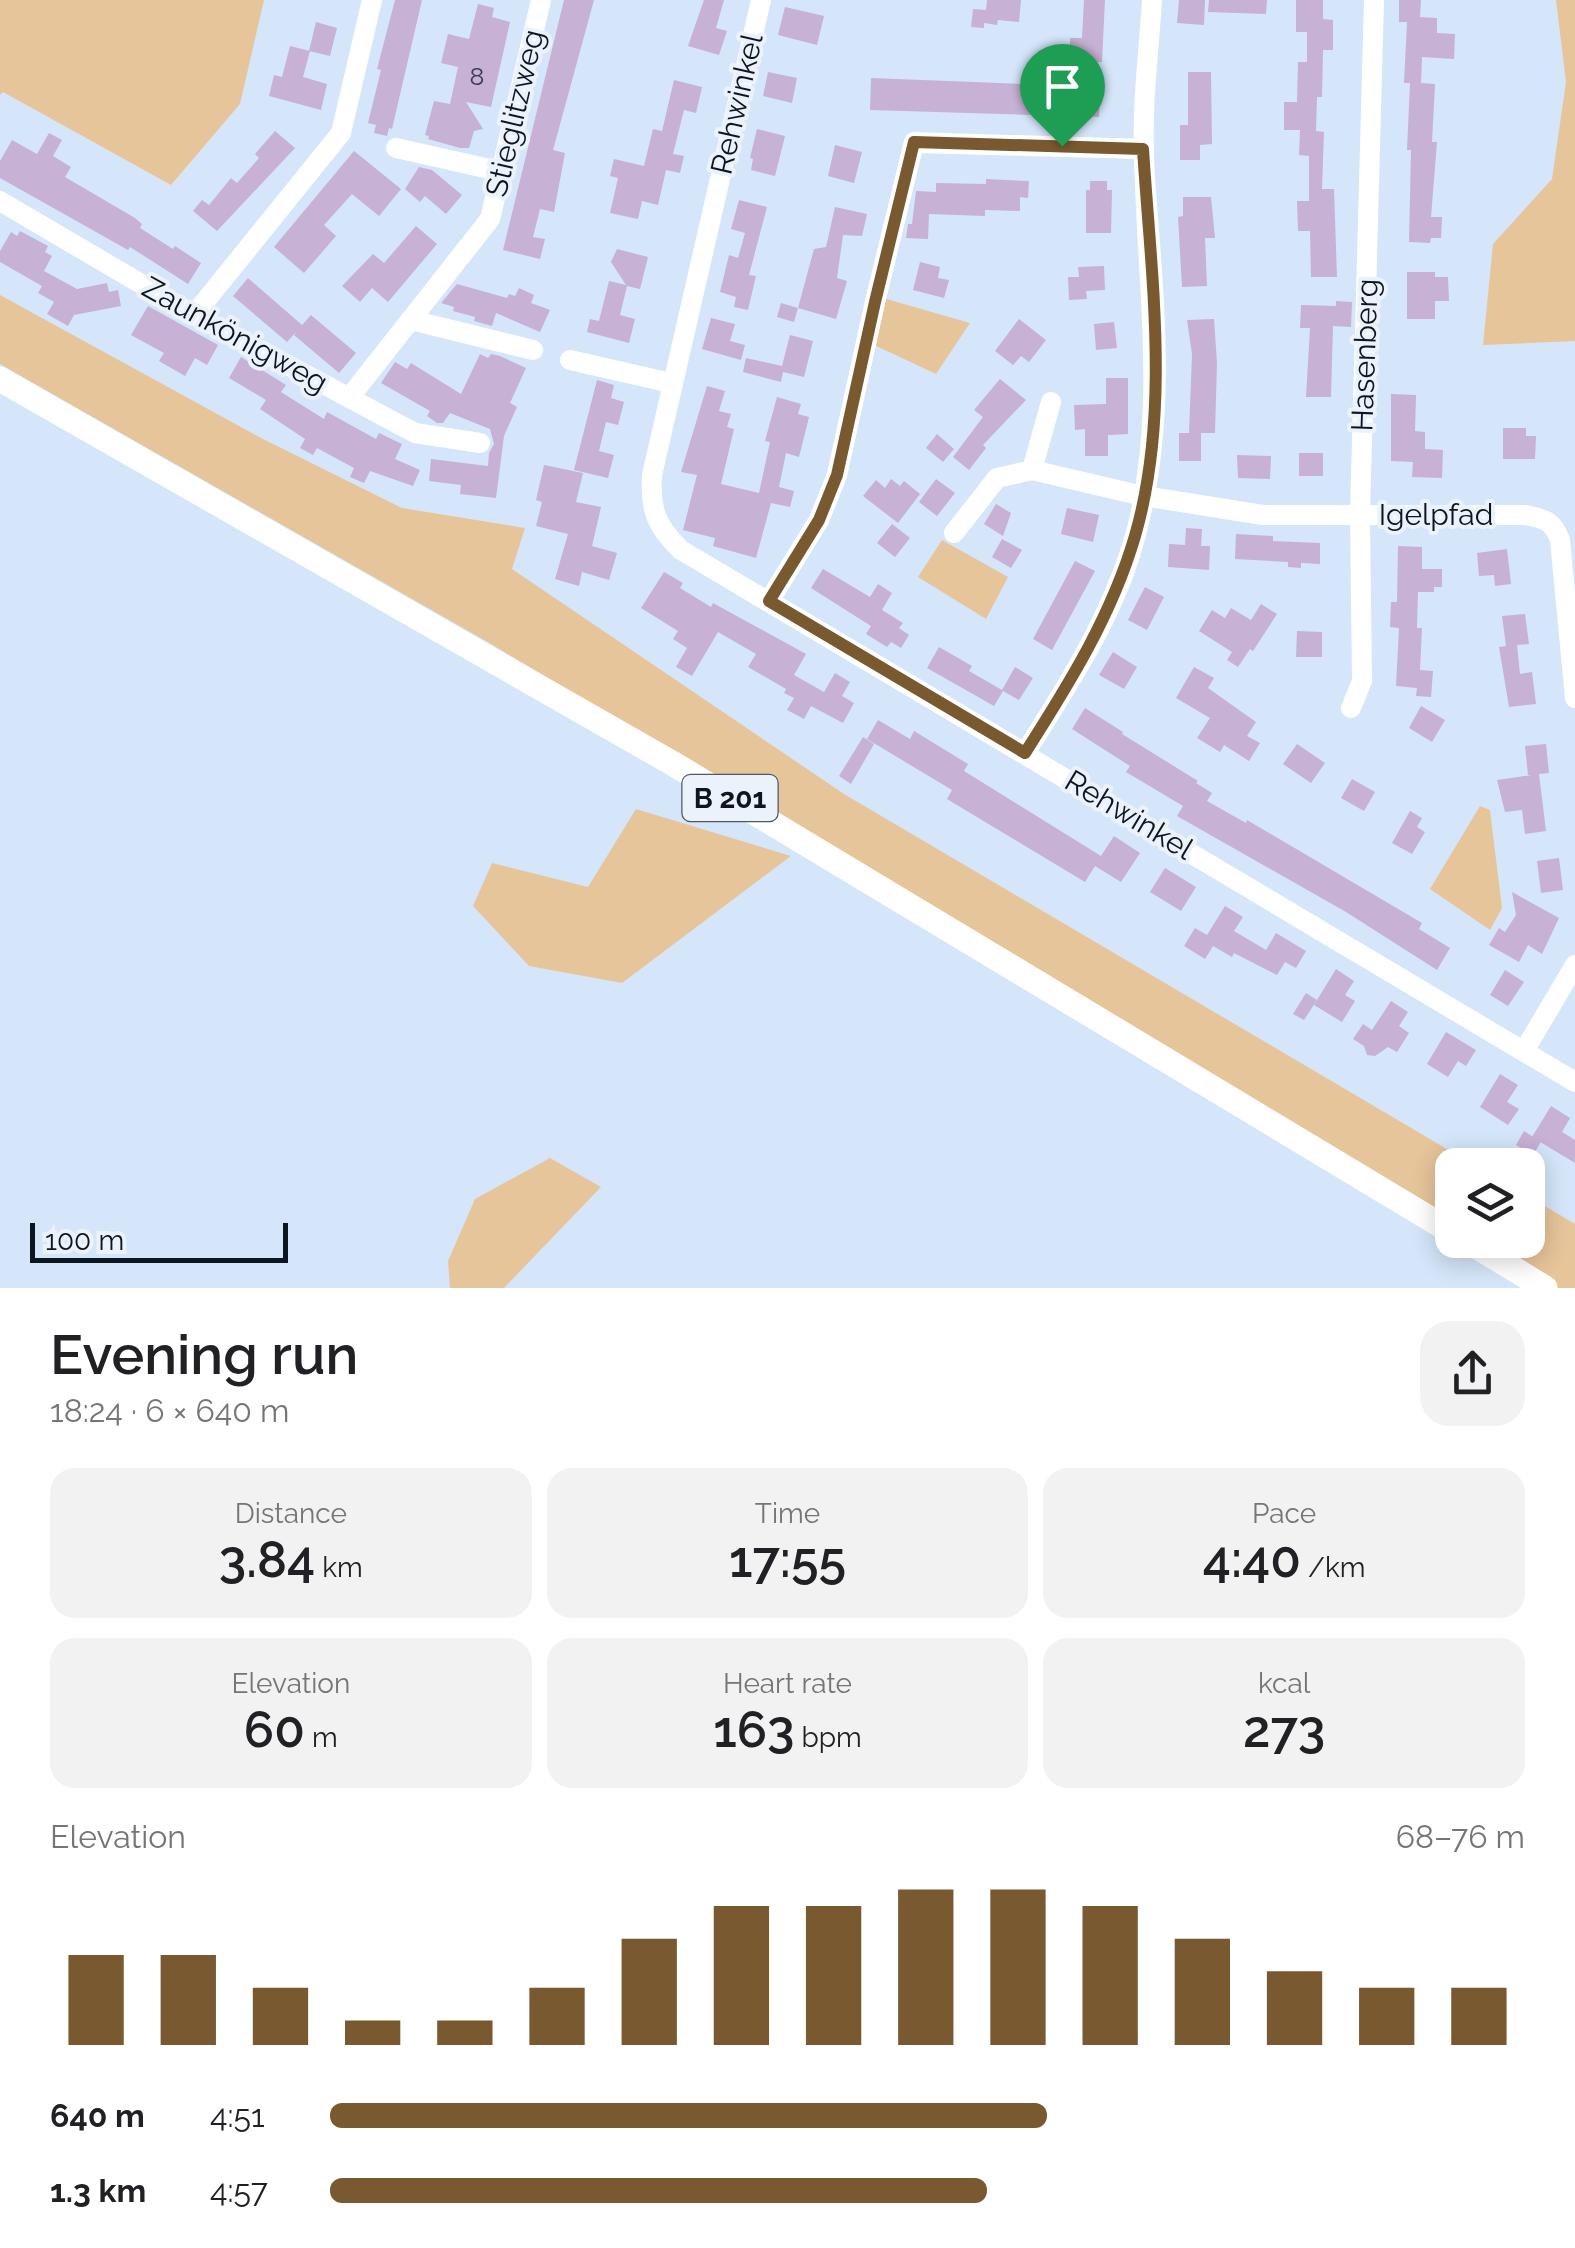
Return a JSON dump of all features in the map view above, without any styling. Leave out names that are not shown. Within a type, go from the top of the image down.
[{"type":"main road","name":"B 201","points":[[0,379],[672,763],[1435,1222]]},
{"type":"main road","points":[[1496,1258],[1546,1288]]},
{"type":"street","points":[[194,315],[341,132],[372,0]]},
{"type":"street","name":"Stieglitzweg","points":[[349,398],[490,219],[541,0]]},
{"type":"street","name":"Rehwinkel","points":[[761,0],[652,476],[654,512],[663,533],[681,550],[1575,1082]]},
{"type":"street","points":[[1025,753],[1102,623],[1125,568],[1144,496],[1156,359],[1143,149],[1152,0]]},
{"type":"street","name":"Hasenberg","points":[[1350,708],[1362,681],[1360,514],[1374,0]]},
{"type":"street","points":[[769,601],[819,520],[837,475],[914,142],[1143,149]]},
{"type":"street","points":[[396,148],[502,172]]},
{"type":"street","name":"Zaunkönigweg","points":[[0,201],[194,315],[415,433],[480,443]]},
{"type":"street","points":[[412,320],[534,350]]},
{"type":"street","points":[[570,360],[671,383]]},
{"type":"street","points":[[954,533],[998,478],[1032,470],[1051,402]]},
{"type":"street","name":"Igelpfad","points":[[1032,470],[1144,496],[1263,514],[1526,515],[1554,524],[1560,540],[1575,698]]},
{"type":"street","points":[[1524,1051],[1575,965]]},
{"type":"shaded area","points":[[0,0],[264,0],[240,104],[171,185],[3,92],[0,95]]},
{"type":"shaded area","points":[[1556,0],[1575,0],[1575,341],[1483,345],[1493,244],[1552,179],[1566,82]]},
{"type":"shaded area","points":[[0,295],[261,438],[402,508],[525,528],[512,569],[844,794],[1445,1148],[1435,1148],[1435,1214],[486,641],[0,364]]},
{"type":"shaded area","points":[[883,298],[970,323],[936,374],[874,345]]},
{"type":"shaded area","points":[[942,540],[1008,577],[986,619],[918,577]]},
{"type":"shaded area","points":[[1480,806],[1490,810],[1502,908],[1490,930],[1430,889]]},
{"type":"shaded area","points":[[636,809],[791,856],[622,983],[529,966],[473,906],[492,863],[588,887]]},
{"type":"shaded area","points":[[550,1158],[601,1187],[504,1288],[450,1288],[448,1261],[475,1199]]},
{"type":"shaded area","points":[[1545,1206],[1575,1224],[1575,1288],[1558,1288],[1509,1258],[1545,1258]]},
{"type":"building","points":[[395,0],[422,0],[392,129],[389,128],[387,136],[374,133],[376,125],[368,123]]},
{"type":"building","points":[[564,0],[594,0],[553,150],[565,153],[554,212],[540,209],[533,237],[545,239],[540,259],[503,250]]},
{"type":"building","points":[[704,0],[724,0],[716,28],[727,31],[719,55],[688,46]]},
{"type":"building","points":[[987,0],[1021,0],[1019,22],[998,20],[997,25],[971,27],[973,9],[986,10]]},
{"type":"building","points":[[1084,0],[1105,0],[1102,62],[1085,62],[1084,96],[1100,97],[1099,117],[870,110],[871,78],[1051,85],[1051,59],[1070,60],[1070,38],[1082,38]]},
{"type":"building","points":[[1179,0],[1205,0],[1204,25],[1177,23]]},
{"type":"building","points":[[1209,0],[1267,0],[1266,14],[1208,12]]},
{"type":"building","points":[[1296,0],[1323,0],[1323,19],[1333,20],[1333,50],[1323,50],[1322,97],[1317,97],[1316,131],[1324,132],[1322,189],[1334,189],[1337,277],[1311,277],[1310,231],[1298,231],[1297,201],[1309,201],[1309,156],[1299,155],[1300,130],[1284,130],[1284,102],[1297,102],[1298,62],[1307,62],[1307,32],[1296,32]]},
{"type":"building","points":[[1399,0],[1421,0],[1420,17],[1437,18],[1437,33],[1455,34],[1454,59],[1422,57],[1421,83],[1435,84],[1432,142],[1437,142],[1431,217],[1442,217],[1441,238],[1431,238],[1430,243],[1409,242],[1410,83],[1404,83],[1407,22],[1399,22]]},
{"type":"building","points":[[478,4],[494,8],[492,17],[510,22],[491,107],[466,102],[483,129],[474,131],[469,148],[460,148],[425,135],[434,101],[450,104],[458,67],[441,63],[448,34],[469,39]]},
{"type":"building","points":[[785,7],[824,16],[817,45],[778,35]]},
{"type":"building","points":[[316,22],[337,28],[330,56],[309,51]]},
{"type":"building","points":[[290,46],[310,51],[303,77],[327,84],[321,110],[269,96],[274,75],[282,77]]},
{"type":"building","points":[[768,72],[797,78],[792,103],[763,96]]},
{"type":"building","points":[[1188,72],[1211,72],[1212,144],[1200,145],[1200,160],[1180,160],[1180,125],[1188,125]]},
{"type":"building","points":[[674,80],[702,87],[696,113],[684,110],[673,154],[684,156],[680,173],[666,170],[658,205],[642,201],[638,219],[610,213],[618,178],[610,176],[614,159],[644,166],[653,129],[662,131]]},
{"type":"building","points":[[757,129],[785,136],[775,176],[751,170]]},
{"type":"building","points":[[275,131],[295,148],[217,231],[193,211],[202,200],[209,205],[231,178],[237,183],[259,158],[255,154]]},
{"type":"building","points":[[49,133],[62,140],[53,156],[71,167],[65,177],[135,218],[142,224],[140,228],[173,249],[175,246],[201,263],[188,284],[130,247],[128,250],[0,178],[0,161],[12,140],[37,154]]},
{"type":"building","points":[[835,145],[862,152],[854,183],[828,176]]},
{"type":"building","points":[[354,151],[401,189],[379,216],[352,194],[324,225],[336,236],[304,273],[274,247]]},
{"type":"building","points":[[419,167],[432,170],[462,195],[446,214],[425,196],[420,202],[405,189]]},
{"type":"building","points":[[986,179],[1029,181],[1028,198],[1020,197],[1020,211],[985,210],[985,216],[929,214],[928,239],[906,238],[916,191],[936,192],[936,183],[986,184]]},
{"type":"building","points":[[1090,181],[1107,181],[1107,190],[1112,190],[1111,233],[1086,233],[1086,190],[1090,190]]},
{"type":"building","points":[[1183,197],[1211,197],[1215,238],[1205,238],[1207,286],[1182,287],[1178,217],[1183,216]]},
{"type":"building","points":[[739,200],[767,207],[749,275],[756,276],[748,310],[734,307],[736,297],[720,292],[729,255],[738,258],[745,233],[731,229]]},
{"type":"building","points":[[835,207],[867,214],[862,236],[843,235],[837,278],[847,281],[836,319],[798,308],[814,249],[826,247]]},
{"type":"building","points":[[416,226],[437,244],[388,302],[372,288],[360,302],[342,286],[373,254],[384,263]]},
{"type":"building","points":[[20,231],[48,246],[45,252],[52,256],[44,271],[77,289],[107,283],[109,292],[118,290],[121,306],[74,315],[68,326],[47,314],[54,302],[38,293],[42,286],[0,262],[0,251],[11,232],[17,236]]},
{"type":"building","points":[[617,249],[648,257],[640,289],[627,286],[620,315],[635,319],[629,343],[587,332],[590,319],[599,321],[609,281],[626,285],[611,262]]},
{"type":"building","points":[[920,262],[940,267],[938,278],[949,280],[944,298],[913,290]]},
{"type":"building","points":[[1104,266],[1105,290],[1086,291],[1087,299],[1069,300],[1068,277],[1079,277],[1078,267]]},
{"type":"building","points":[[1407,272],[1435,272],[1435,277],[1448,277],[1449,301],[1435,301],[1435,319],[1407,319]]},
{"type":"building","points":[[248,278],[302,325],[311,315],[356,353],[339,373],[294,335],[297,331],[287,342],[233,296]]},
{"type":"building","points":[[457,284],[507,298],[509,294],[515,296],[519,288],[534,295],[531,303],[550,310],[540,332],[496,313],[492,326],[474,321],[475,317],[441,303]]},
{"type":"building","points":[[1336,301],[1352,302],[1351,327],[1333,326],[1331,397],[1306,397],[1310,328],[1300,328],[1301,305],[1336,306]]},
{"type":"building","points":[[781,303],[798,308],[794,322],[777,317]]},
{"type":"building","points":[[148,306],[218,345],[207,365],[195,358],[185,376],[159,361],[164,353],[131,335]]},
{"type":"building","points":[[711,318],[735,324],[730,341],[745,345],[741,360],[702,349]]},
{"type":"building","points":[[1019,319],[1046,340],[1029,362],[1021,356],[1013,365],[995,351]]},
{"type":"building","points":[[1214,319],[1215,433],[1201,433],[1201,461],[1179,461],[1179,433],[1189,433],[1192,354],[1187,320]]},
{"type":"building","points":[[1114,322],[1117,348],[1096,350],[1094,324]]},
{"type":"building","points":[[790,335],[813,341],[804,377],[783,372],[781,382],[743,372],[746,358],[782,366]]},
{"type":"building","points":[[480,354],[488,358],[491,354],[500,356],[526,368],[510,403],[517,407],[504,436],[496,498],[460,494],[461,485],[429,481],[431,459],[488,466],[494,444],[490,429],[450,413],[443,423],[437,423],[427,416],[430,411],[381,383],[395,362],[407,369],[411,363],[461,394]]},
{"type":"building","points":[[241,357],[286,385],[281,392],[324,419],[327,412],[376,439],[379,433],[402,444],[395,459],[420,470],[413,486],[370,471],[364,483],[350,477],[354,468],[317,448],[313,455],[300,448],[305,439],[260,409],[266,400],[229,378]]},
{"type":"building","points":[[1106,378],[1128,378],[1128,434],[1108,435],[1108,456],[1085,456],[1085,429],[1075,430],[1074,405],[1106,404]]},
{"type":"building","points":[[1000,379],[1026,400],[983,445],[986,448],[969,470],[953,457],[983,417],[974,410]]},
{"type":"building","points":[[597,380],[614,385],[611,398],[624,402],[618,425],[606,422],[599,451],[614,455],[608,478],[574,470]]},
{"type":"building","points":[[707,386],[725,391],[719,411],[731,414],[727,427],[734,429],[721,484],[759,493],[770,442],[765,441],[777,397],[801,404],[798,414],[809,417],[799,457],[786,453],[779,487],[794,491],[790,507],[771,503],[756,558],[713,546],[715,538],[683,530],[697,475],[681,472]]},
{"type":"building","points":[[1391,394],[1416,395],[1415,431],[1425,432],[1425,449],[1443,450],[1442,478],[1412,477],[1413,462],[1391,461]]},
{"type":"building","points":[[1503,428],[1526,428],[1526,436],[1536,436],[1535,459],[1503,459]]},
{"type":"building","points":[[937,434],[954,449],[943,462],[926,448]]},
{"type":"building","points":[[1299,453],[1323,453],[1323,476],[1299,476]]},
{"type":"building","points":[[1237,455],[1271,456],[1270,479],[1238,478]]},
{"type":"building","points":[[544,465],[583,473],[576,502],[601,507],[592,546],[617,553],[609,580],[582,572],[579,586],[555,579],[568,534],[536,526],[542,502],[536,500]]},
{"type":"building","points":[[891,479],[900,486],[904,481],[920,494],[898,523],[863,496],[876,480],[885,488]]},
{"type":"building","points":[[936,479],[955,493],[937,516],[919,502]]},
{"type":"building","points":[[996,504],[1011,513],[1003,536],[984,524]]},
{"type":"building","points":[[1067,508],[1099,515],[1093,542],[1061,534]]},
{"type":"building","points":[[892,524],[910,538],[895,557],[877,543]]},
{"type":"building","points":[[1186,528],[1202,529],[1201,546],[1210,546],[1209,570],[1168,567],[1169,544],[1185,545]]},
{"type":"building","points":[[1236,534],[1273,536],[1273,541],[1320,543],[1320,564],[1301,563],[1301,568],[1288,567],[1288,562],[1235,559]]},
{"type":"building","points":[[1002,539],[1022,550],[1011,568],[992,557]]},
{"type":"building","points":[[1398,546],[1422,547],[1422,569],[1442,569],[1442,587],[1434,587],[1434,592],[1418,592],[1417,628],[1422,628],[1420,670],[1433,671],[1431,697],[1416,696],[1417,688],[1396,686],[1399,628],[1390,627],[1391,602],[1397,602]]},
{"type":"building","points":[[1507,549],[1511,584],[1495,586],[1494,575],[1479,576],[1477,553]]},
{"type":"building","points":[[1075,561],[1095,571],[1052,650],[1033,639]]},
{"type":"building","points":[[823,569],[870,597],[878,584],[892,593],[882,610],[903,623],[899,628],[909,635],[901,648],[891,642],[887,647],[866,634],[871,626],[811,588]]},
{"type":"building","points":[[664,572],[683,583],[680,588],[711,607],[713,603],[806,654],[794,675],[824,692],[835,673],[850,682],[842,696],[854,703],[843,723],[811,706],[804,719],[787,710],[794,698],[784,693],[786,689],[748,667],[756,654],[718,632],[692,676],[676,667],[687,648],[673,639],[678,631],[641,608]]},
{"type":"building","points":[[1145,587],[1164,597],[1147,630],[1128,620]]},
{"type":"building","points":[[1261,604],[1277,614],[1238,667],[1227,660],[1232,652],[1199,631],[1212,610],[1225,618],[1231,608],[1251,620]]},
{"type":"building","points":[[1525,614],[1529,644],[1517,645],[1520,674],[1532,672],[1536,704],[1509,707],[1499,647],[1506,646],[1502,616]]},
{"type":"building","points":[[1297,631],[1322,632],[1322,657],[1296,657]]},
{"type":"building","points":[[939,647],[1002,690],[1015,667],[1033,678],[1019,700],[1003,691],[994,706],[927,668]]},
{"type":"building","points":[[1113,652],[1137,667],[1124,689],[1099,675]]},
{"type":"building","points":[[1194,667],[1214,678],[1208,688],[1256,722],[1247,736],[1260,743],[1249,761],[1224,745],[1220,752],[1197,738],[1210,718],[1176,698]]},
{"type":"building","points":[[1421,706],[1445,720],[1432,742],[1409,728]]},
{"type":"building","points":[[1085,708],[1198,781],[1212,793],[1207,801],[1246,823],[1247,820],[1422,923],[1419,929],[1450,948],[1437,970],[1346,912],[1177,816],[1183,806],[1126,772],[1130,766],[1072,729]]},
{"type":"building","points":[[878,720],[910,739],[914,731],[968,764],[964,771],[1101,856],[1114,836],[1140,853],[1121,882],[1095,866],[1085,882],[947,799],[952,790],[867,739]]},
{"type":"building","points":[[863,737],[874,744],[851,784],[839,776]]},
{"type":"building","points":[[1297,744],[1325,763],[1311,783],[1283,764]]},
{"type":"building","points":[[1546,744],[1549,773],[1539,774],[1546,831],[1525,834],[1522,810],[1505,812],[1497,780],[1532,775],[1528,775],[1525,746]]},
{"type":"building","points":[[1352,779],[1375,792],[1364,811],[1341,798]]},
{"type":"building","points":[[1410,811],[1422,818],[1417,827],[1425,832],[1412,854],[1392,843]]},
{"type":"building","points":[[1559,858],[1563,890],[1541,893],[1537,861]]},
{"type":"building","points":[[1165,868],[1196,887],[1181,911],[1150,892]]},
{"type":"building","points":[[1512,892],[1559,918],[1542,954],[1528,945],[1519,962],[1489,945],[1499,928],[1505,932],[1516,915]]},
{"type":"building","points":[[1225,906],[1243,917],[1234,931],[1266,950],[1276,933],[1306,951],[1296,968],[1285,962],[1277,975],[1213,946],[1205,959],[1184,946],[1195,928],[1207,935]]},
{"type":"building","points":[[1336,969],[1354,981],[1345,995],[1355,1001],[1342,1022],[1314,1005]]},
{"type":"building","points":[[1505,970],[1524,982],[1508,1006],[1490,995]]},
{"type":"building","points":[[1306,993],[1317,1000],[1304,1020],[1293,1014]]},
{"type":"building","points":[[1391,1001],[1408,1012],[1399,1026],[1409,1033],[1397,1052],[1388,1047],[1375,1056],[1367,1055],[1364,1046],[1353,1039],[1363,1024],[1372,1030]]},
{"type":"building","points":[[1446,1032],[1476,1050],[1466,1066],[1458,1061],[1448,1077],[1427,1064]]},
{"type":"building","points":[[1500,1074],[1518,1085],[1507,1102],[1519,1109],[1508,1125],[1480,1107]]},
{"type":"building","points":[[1551,1106],[1570,1118],[1562,1132],[1575,1140],[1575,1163],[1532,1137]]},
{"type":"building","points":[[1524,1131],[1541,1142],[1537,1148],[1516,1145]]},
{"type":"route","points":[[914,142],[1062,146],[1143,149],[1156,359],[1152,432],[1144,496],[1125,568],[1078,669],[1025,753],[769,601],[819,520],[837,475],[914,142]]}]
